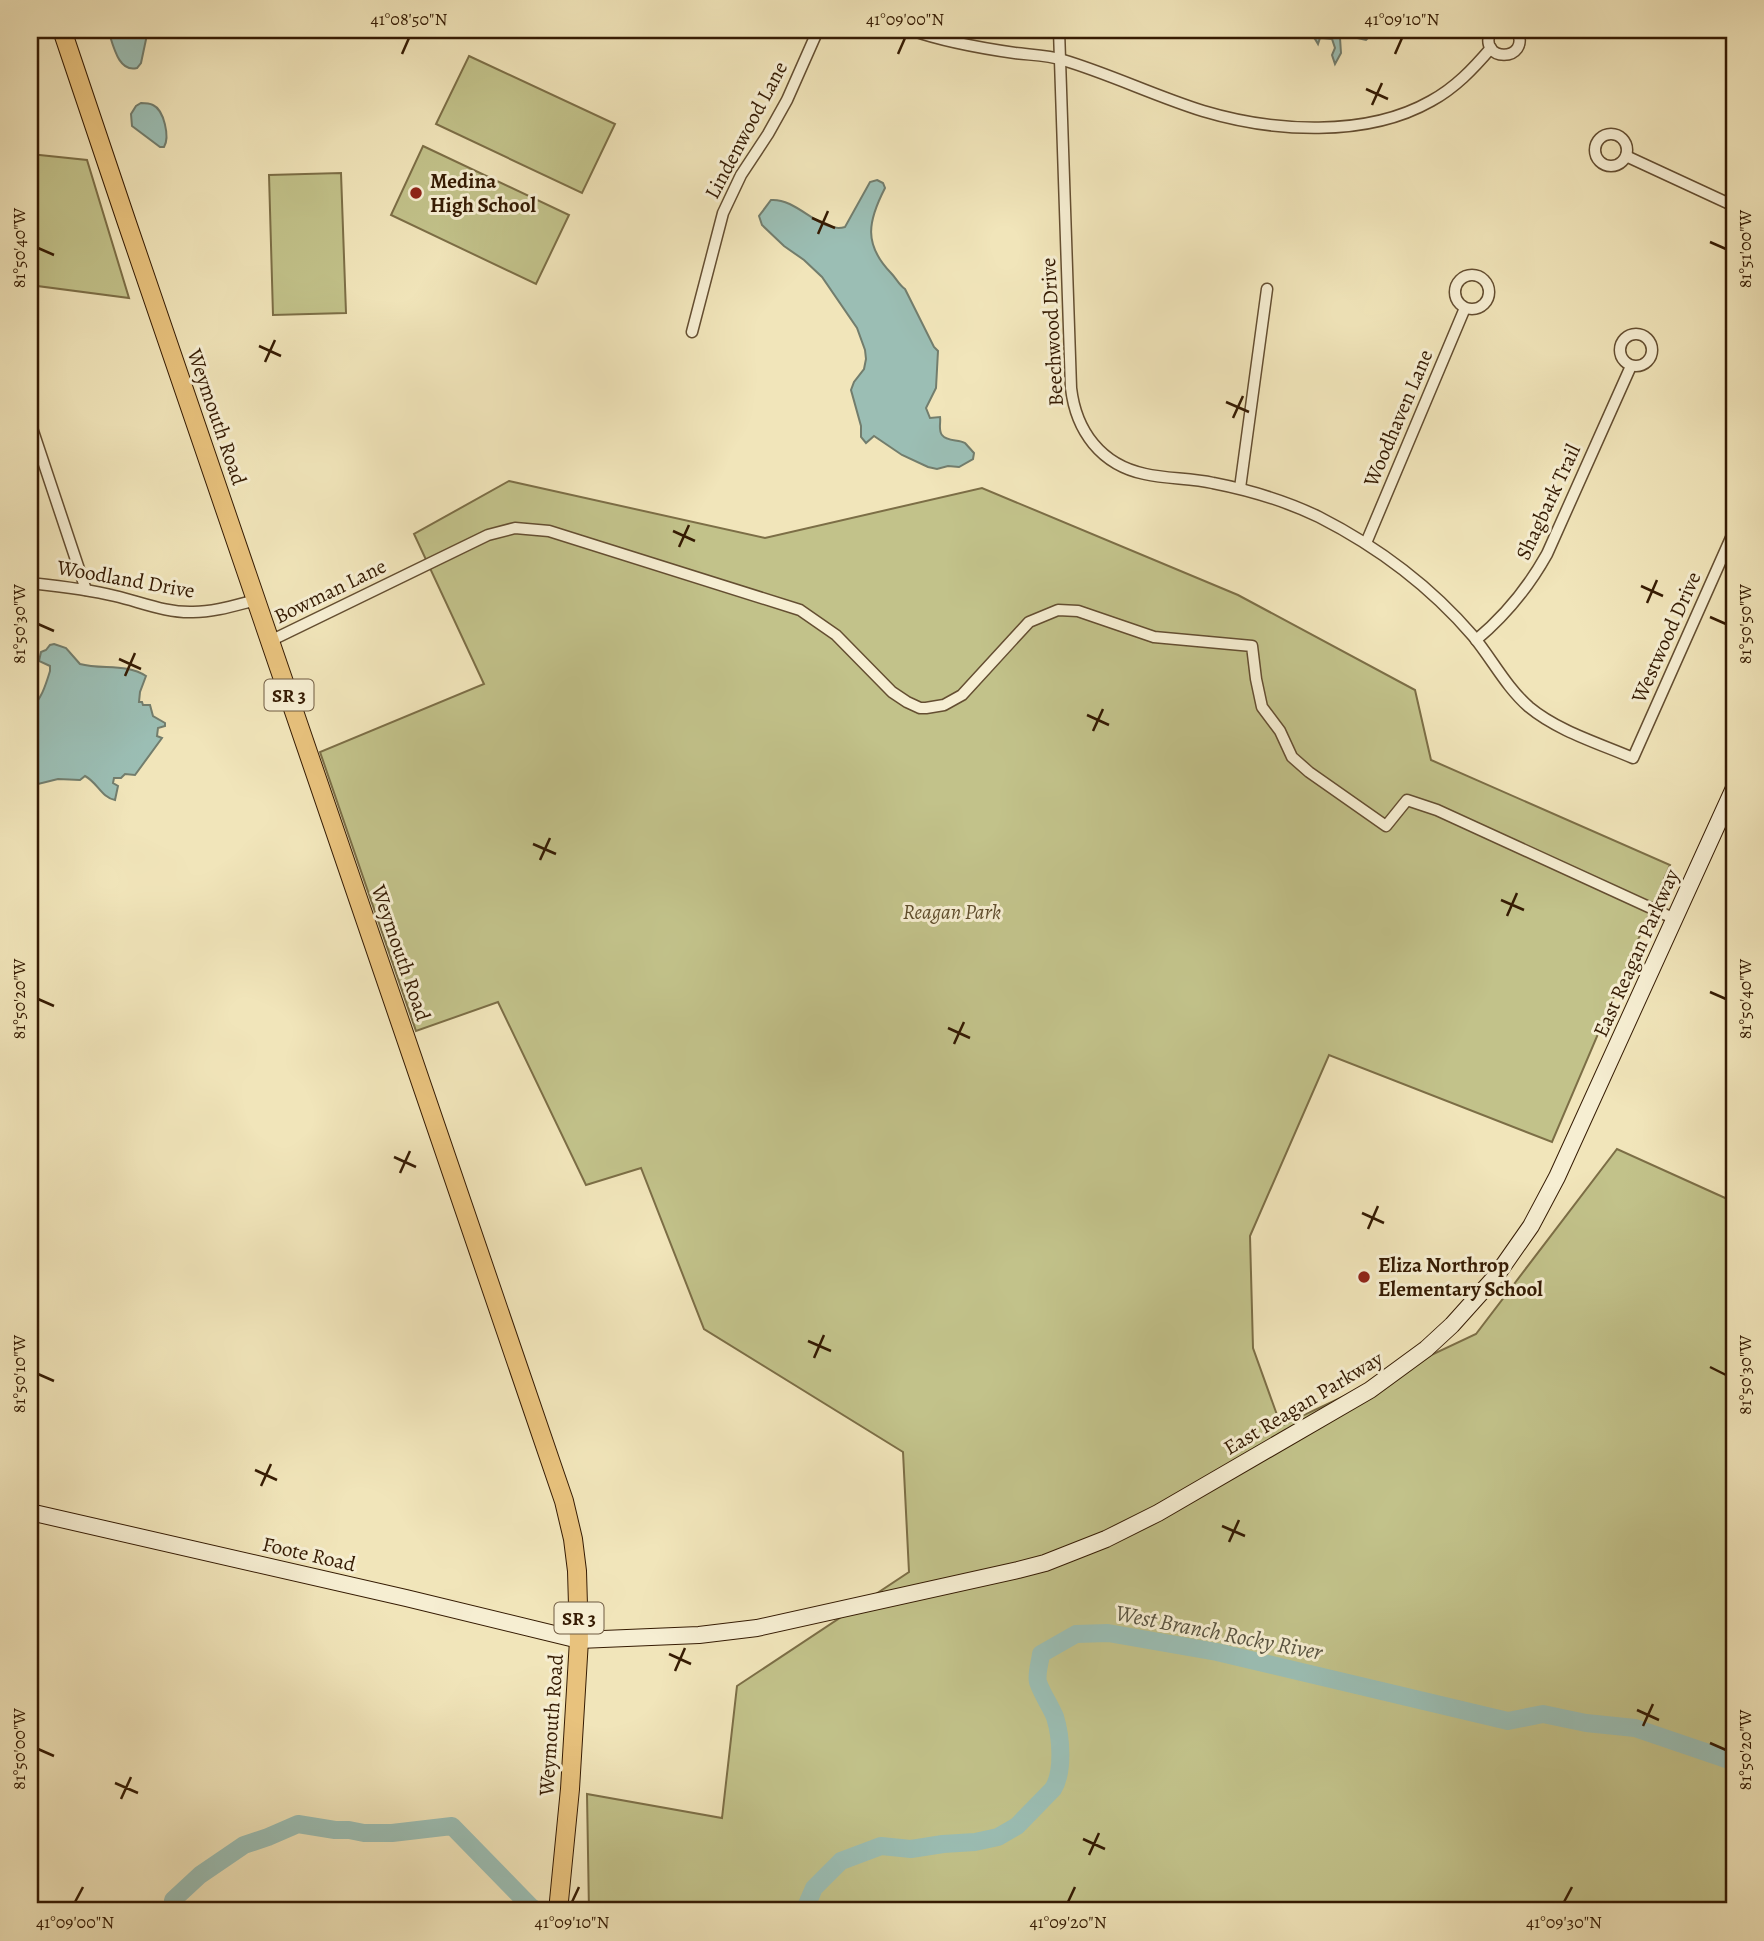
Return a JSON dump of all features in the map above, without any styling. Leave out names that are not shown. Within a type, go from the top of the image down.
[{"type":"main road","name":"Weymouth Road","points":[[62,30],[558,1478],[573,1539],[579,1603],[570,1789],[558,1911]]},
{"type":"street","name":"Lindenwood Lane","points":[[692,332],[723,213],[741,175],[787,100],[818,30]]},
{"type":"street","points":[[911,30],[970,46],[1060,59],[1202,111],[1231,118],[1271,125],[1322,127],[1373,122],[1416,109],[1449,90],[1466,76],[1491,48]]},
{"type":"street","name":"Beechwood Drive","points":[[1059,30],[1071,388],[1078,421],[1086,435],[1101,452],[1132,471],[1240,488],[1314,515],[1366,543],[1418,581],[1441,602],[1476,640],[1513,691],[1528,706],[1545,719],[1633,758]]},
{"type":"street","points":[[1491,30],[1488,37],[1491,48],[1503,55],[1516,50],[1521,38],[1517,30]]},
{"type":"street","points":[[1626,156],[1734,206]]},
{"type":"street","points":[[1240,488],[1267,289]]},
{"type":"street","name":"Woodhaven Lane","points":[[1366,543],[1465,308]]},
{"type":"street","name":"Shagbark Trail","points":[[1476,640],[1508,611],[1537,573],[1631,366]]},
{"type":"street","points":[[30,422],[86,590]]},
{"type":"street","name":"Bowman Lane","points":[[270,641],[488,535],[515,528],[548,531],[800,610],[836,635],[892,692],[907,702],[926,709],[944,705],[962,695],[1029,622],[1058,610],[1078,611],[1114,627],[1154,636],[1252,646],[1262,707],[1280,731],[1292,757],[1386,826],[1407,800],[1675,919]]},
{"type":"street","name":"Westwood Drive","points":[[1633,758],[1734,531]]},
{"type":"street","name":"Woodland Drive","points":[[30,583],[86,590],[154,607],[190,612],[207,612],[256,600]]},
{"type":"street","name":"East Reagan Parkway","points":[[579,1640],[699,1635],[757,1628],[1045,1563],[1132,1527],[1370,1390],[1426,1349],[1452,1325],[1496,1276],[1531,1226],[1557,1177],[1734,788]]},
{"type":"street","name":"Foote Road","points":[[30,1512],[396,1595],[579,1640]]},
{"type":"green space","points":[[469,56],[615,124],[582,193],[436,124]]},
{"type":"green space","points":[[423,146],[569,215],[536,284],[391,215]]},
{"type":"green space","points":[[30,154],[87,160],[129,298],[30,285]]},
{"type":"green space","points":[[341,173],[346,313],[273,315],[269,175]]},
{"type":"green space","name":"Reagan Park","points":[[509,481],[765,538],[982,488],[1238,595],[1415,690],[1431,760],[1670,865],[1552,1142],[1329,1055],[1250,1236],[1253,1348],[1281,1426],[1476,1334],[1617,1149],[1734,1202],[1734,1911],[589,1911],[587,1794],[722,1818],[737,1686],[909,1572],[903,1452],[704,1329],[641,1168],[586,1185],[498,1002],[416,1031],[320,752],[484,684],[414,534]]},
{"type":"water","points":[[108,30],[148,30],[141,63],[137,68],[125,66],[121,62]]},
{"type":"water","points":[[1253,30],[1382,30],[1373,33],[1366,40],[1351,34],[1340,38],[1341,53],[1335,64],[1332,39],[1320,38],[1318,44],[1313,36],[1304,31],[1291,34],[1277,32],[1267,36]]},
{"type":"water","points":[[141,103],[153,105],[160,112],[166,131],[164,147],[160,147],[132,126],[131,114]]},
{"type":"water","points":[[877,180],[883,183],[885,188],[872,222],[872,242],[882,262],[905,289],[938,351],[936,388],[926,408],[930,418],[940,417],[940,431],[944,437],[965,443],[974,453],[973,459],[959,467],[928,467],[902,455],[874,436],[866,443],[861,437],[861,426],[851,390],[864,369],[866,359],[857,328],[822,277],[762,225],[759,216],[771,200],[781,201],[827,225],[845,227],[870,182]]},
{"type":"water","points":[[54,644],[66,648],[80,664],[130,669],[146,676],[139,702],[150,705],[153,716],[165,723],[165,726],[158,728],[157,736],[162,738],[135,775],[125,774],[121,778],[114,778],[113,783],[118,786],[115,800],[110,799],[85,776],[80,780],[58,779],[30,786],[30,709],[40,697],[50,671],[50,666],[39,661],[41,652]]},
{"type":"waterway","name":"West Branch Rocky River","points":[[804,1911],[814,1888],[841,1861],[881,1846],[911,1849],[975,1842],[998,1837],[1017,1826],[1053,1789],[1059,1773],[1060,1744],[1057,1725],[1038,1682],[1041,1654],[1076,1634],[1108,1633],[1217,1652],[1508,1721],[1543,1714],[1586,1723],[1635,1728],[1734,1761]]},
{"type":"waterway","name":"West Branch Rocky River","points":[[175,1911],[173,1900],[200,1875],[244,1845],[298,1824],[364,1833],[392,1833],[452,1826],[538,1911]]},
{"type":"place","name":"Medina High School","points":[[416,193]]},
{"type":"place","name":"Eliza Northrop Elementary School","points":[[1364,1277]]}]
